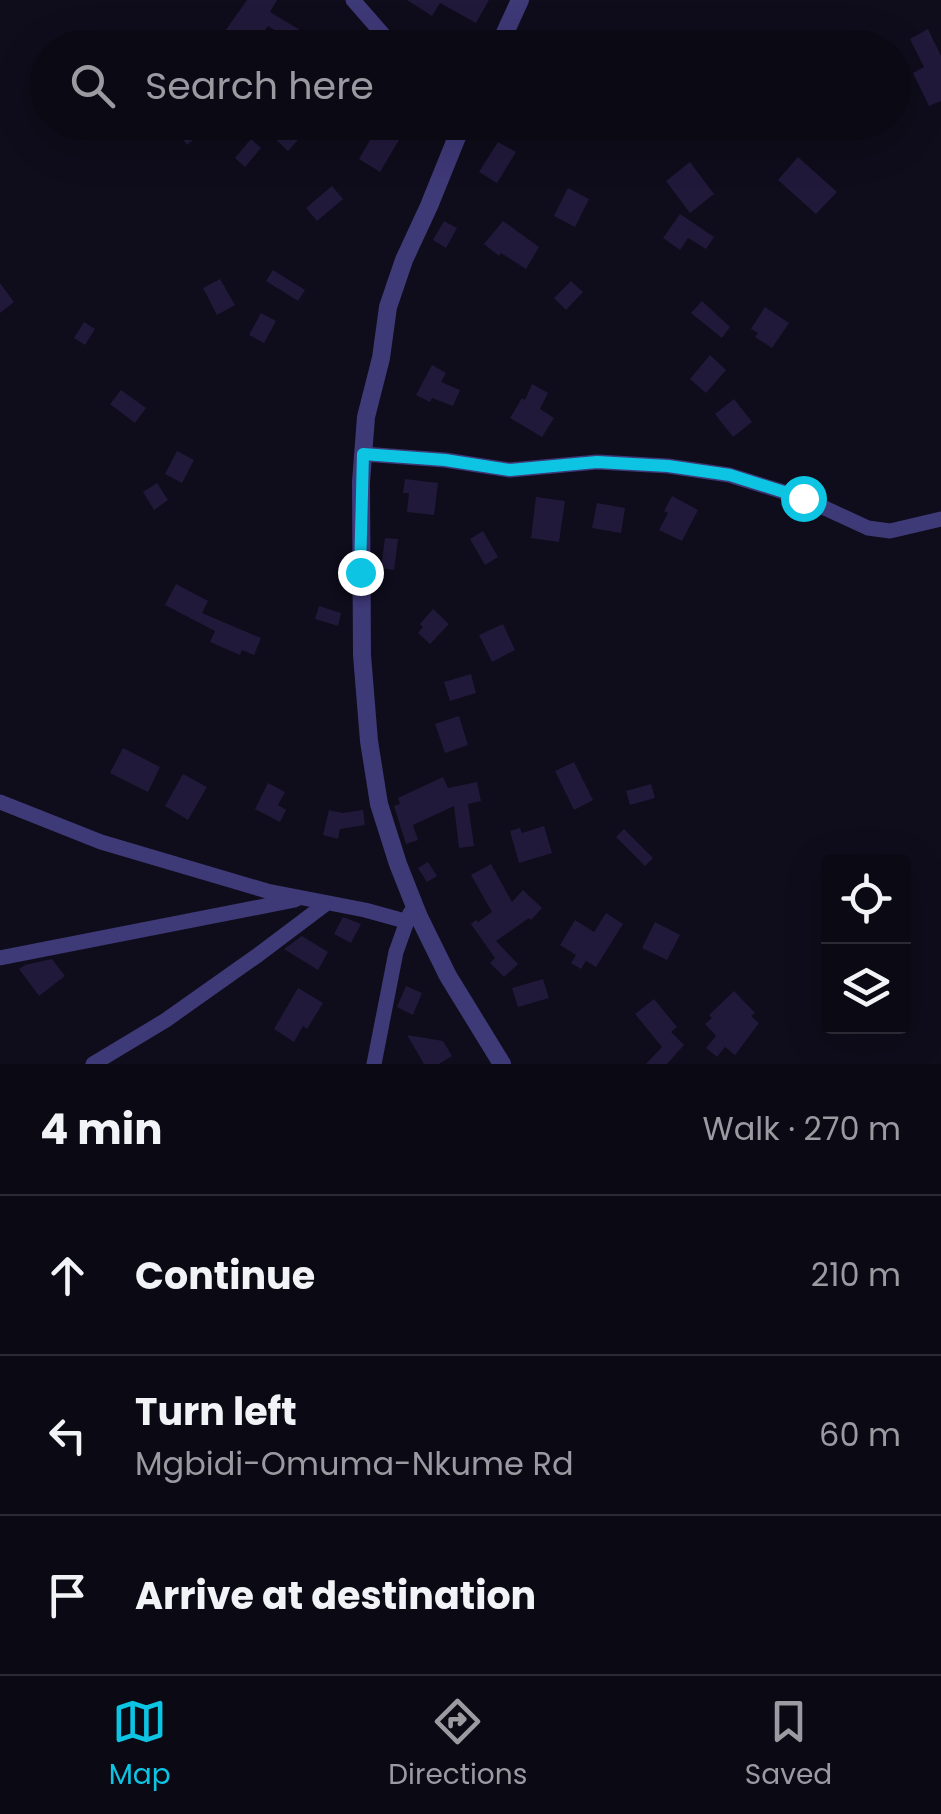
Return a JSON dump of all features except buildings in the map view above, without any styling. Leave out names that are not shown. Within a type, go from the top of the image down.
[{"type":"street","points":[[353,0],[379,30]]},
{"type":"street","points":[[506,30],[520,0]]},
{"type":"street","points":[[454,140],[388,307],[381,358],[366,417],[360,572],[362,655],[379,804],[410,913],[502,1064]]},
{"type":"street","points":[[363,454],[510,470],[597,462],[668,466],[730,475],[803,498],[868,528],[890,531],[941,519]]},
{"type":"street","points":[[0,802],[101,842],[267,891],[366,910],[410,913]]},
{"type":"street","points":[[0,958],[304,898]]},
{"type":"street","points":[[93,1064],[166,1020],[327,903]]},
{"type":"street","points":[[374,1064],[396,952],[410,913]]},
{"type":"route","points":[[360,572],[363,454],[510,470],[597,462],[668,466],[730,475],[803,498]]}]
